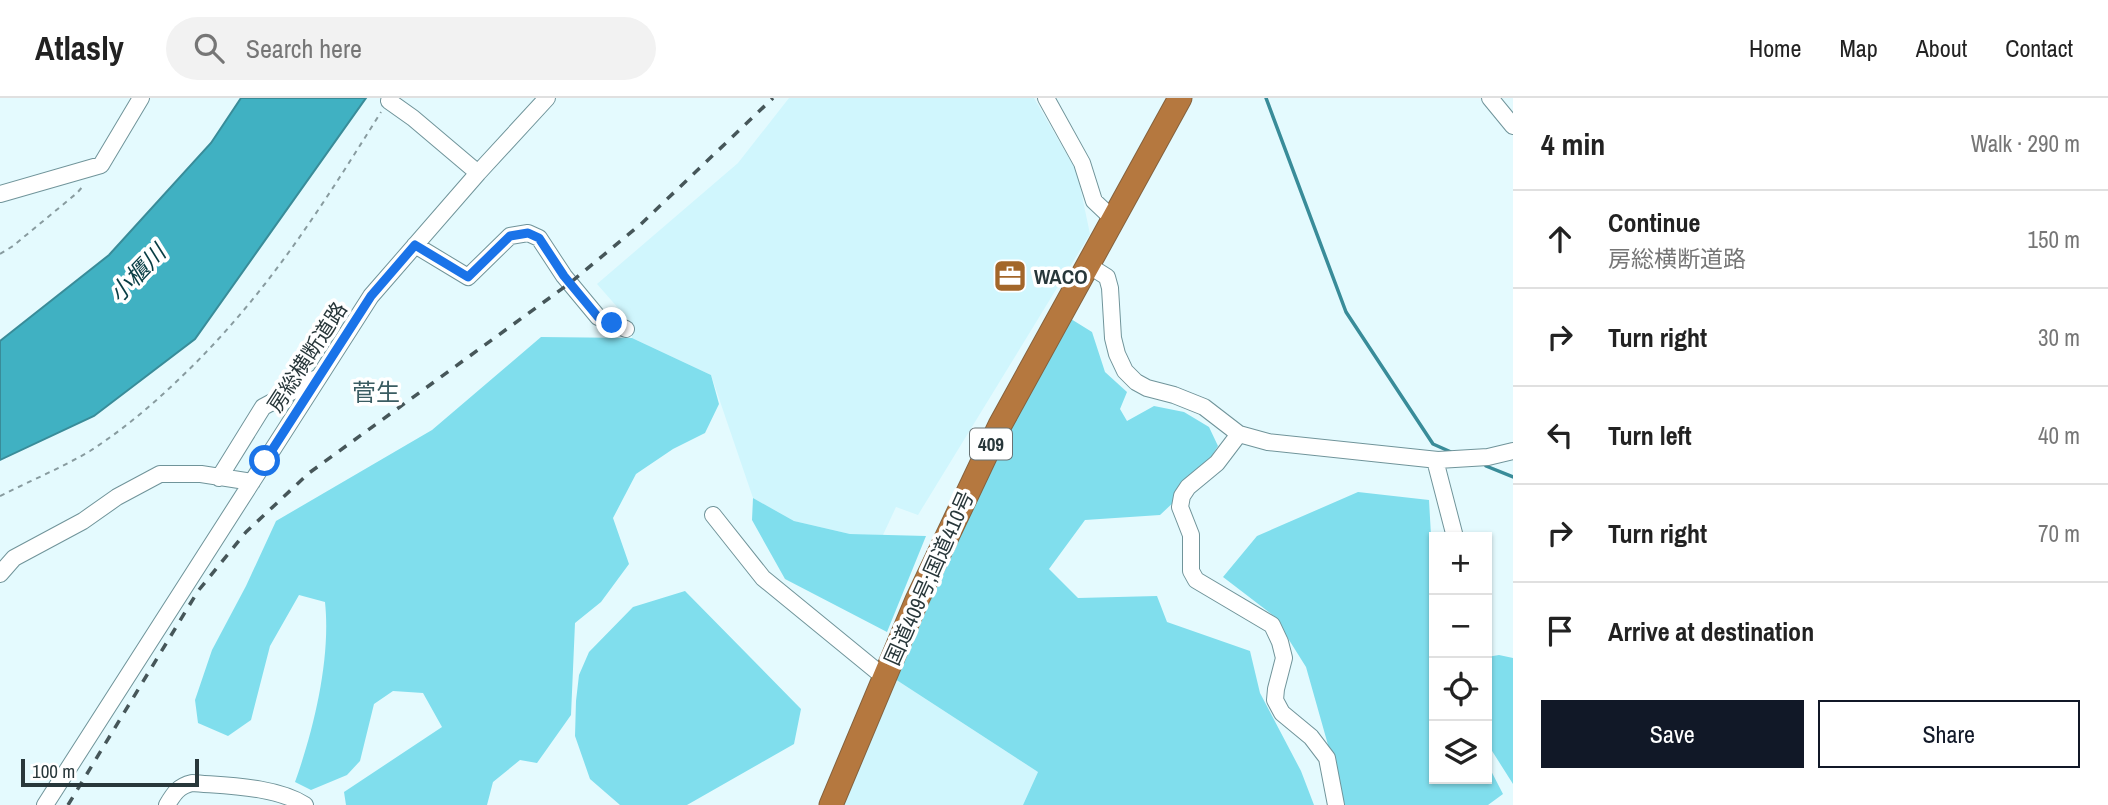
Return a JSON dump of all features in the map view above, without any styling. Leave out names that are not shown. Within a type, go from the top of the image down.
[{"type":"highway","name":"国道409号;国道410号","points":[[831,805],[917,600],[1000,425],[1180,98]]},
{"type":"street","points":[[0,194],[101,165],[141,98]]},
{"type":"street","name":"房総横断道路","points":[[45,805],[371,296],[547,98]]},
{"type":"street","points":[[1046,98],[1082,163],[1094,201],[1113,219]]},
{"type":"street","points":[[1490,98],[1513,125]]},
{"type":"street","points":[[389,100],[478,173]]},
{"type":"street","points":[[415,245],[468,277],[510,236],[528,233],[539,238],[564,276],[598,317],[626,329]]},
{"type":"street","points":[[1088,265],[1107,277],[1113,338],[1125,371],[1147,388],[1204,407],[1239,434],[1268,442],[1435,460],[1488,457],[1513,451]]},
{"type":"street","points":[[219,478],[263,407],[318,377]]},
{"type":"street","points":[[1239,434],[1217,463],[1188,487],[1182,496],[1180,507],[1191,535],[1191,571],[1196,580],[1272,625],[1284,658],[1275,700],[1282,713],[1311,737],[1327,758],[1336,805]]},
{"type":"street","points":[[1435,460],[1454,532]]},
{"type":"street","points":[[0,574],[14,558],[83,521],[117,497],[160,474],[201,474],[252,482]]},
{"type":"street","points":[[713,515],[763,578],[884,677]]},
{"type":"street","points":[[167,805],[173,794],[183,785],[192,783],[262,790],[305,805]]},
{"type":"path","points":[[0,496],[90,450],[149,408],[210,350],[259,293],[314,219],[389,100]]},
{"type":"path","points":[[0,254],[78,193],[101,165]]},
{"type":"shaded area","points":[[789,98],[1034,98],[1077,172],[1090,234],[918,515],[896,507],[883,535],[850,534],[794,521],[753,498],[711,375],[632,338],[633,325],[597,284],[738,163]]},
{"type":"shaded area","points":[[1071,319],[1092,332],[1105,372],[1127,392],[1120,409],[1127,421],[1154,406],[1184,412],[1209,427],[1218,446],[1207,463],[1208,470],[1160,515],[1085,520],[1049,569],[1078,598],[1157,596],[1167,622],[1250,651],[1260,693],[1301,771],[1314,805],[1023,805],[1038,772],[895,679],[958,533],[1063,326]]},
{"type":"shaded area","points":[[541,337],[632,338],[711,375],[719,404],[705,433],[673,449],[636,474],[613,518],[629,564],[601,602],[575,623],[571,715],[537,763],[520,760],[493,782],[487,805],[346,805],[344,792],[442,727],[423,693],[393,691],[374,704],[360,761],[347,775],[311,790],[295,782],[309,739],[326,646],[325,602],[299,595],[270,646],[251,720],[228,736],[198,723],[195,700],[212,650],[276,521],[432,430]]},
{"type":"shaded area","points":[[1358,492],[1429,500],[1429,784],[1492,784],[1492,773],[1503,794],[1488,805],[1345,805],[1306,667],[1274,616],[1223,577],[1257,536]]},
{"type":"shaded area","points":[[753,498],[794,521],[850,534],[926,536],[887,632],[785,579],[752,520]]},
{"type":"shaded area","points":[[685,591],[801,709],[794,744],[687,805],[620,805],[590,779],[575,736],[579,675],[589,652],[633,607]]},
{"type":"shaded area","points":[[1492,656],[1513,658],[1513,784],[1492,751]]},
{"type":"shaded area","points":[[895,679],[1038,772],[1023,805],[843,805]]},
{"type":"water","name":"小櫃川","points":[[241,98],[366,98],[195,339],[94,416],[0,460],[0,341],[109,255],[211,143]]},
{"type":"waterway","points":[[1266,98],[1346,312],[1433,444],[1451,452]]},
{"type":"waterway","points":[[1486,466],[1513,477]]},
{"type":"railway","points":[[68,805],[198,591],[246,532],[309,473],[570,283],[641,224],[773,98]]},
{"type":"place","name":"WACO","points":[[1010,276]]},
{"type":"district","name":"菅生","points":[[376,392]]},
{"type":"route","points":[[265,461],[371,296],[415,245],[468,277],[510,236],[528,233],[539,238],[564,276],[598,317],[612,323]]}]
